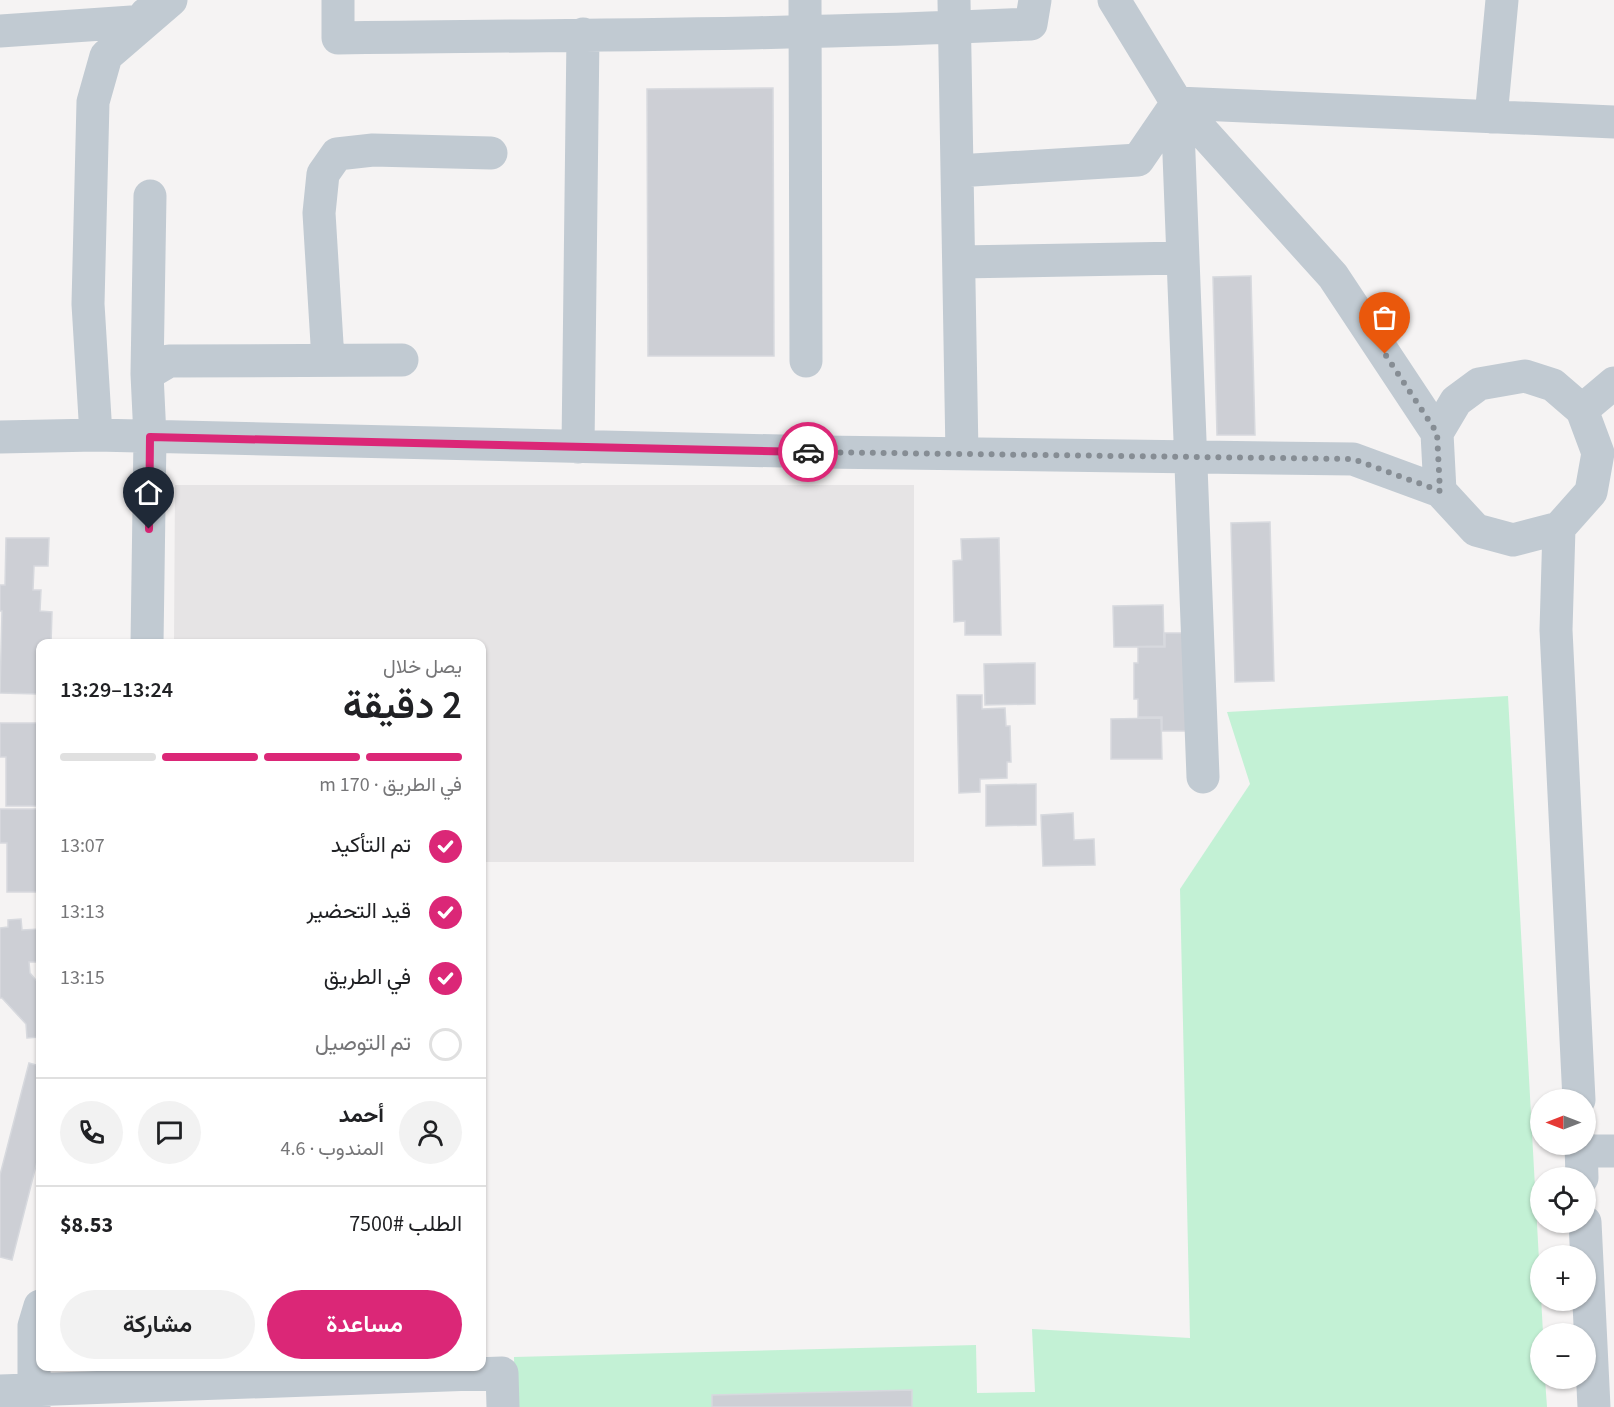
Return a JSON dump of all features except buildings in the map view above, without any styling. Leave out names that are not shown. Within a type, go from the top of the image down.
[{"type":"street","points":[[0,31],[146,11],[171,0]]},
{"type":"street","points":[[338,0],[338,38],[583,34],[805,16],[954,14],[1031,24],[1035,0]]},
{"type":"street","points":[[1114,0],[1177,103],[1334,276],[1437,433],[1440,491]]},
{"type":"street","points":[[1491,117],[1502,0]]},
{"type":"street","points":[[96,435],[88,304],[93,102],[106,56],[146,11]]},
{"type":"street","points":[[954,14],[962,454]]},
{"type":"street","points":[[805,16],[806,361]]},
{"type":"street","points":[[578,447],[583,34]]},
{"type":"street","points":[[957,171],[1138,160],[1177,103]]},
{"type":"street","points":[[1177,103],[1614,122]]},
{"type":"street","points":[[1177,103],[1203,777]]},
{"type":"street","points":[[328,360],[319,213],[323,174],[337,154],[373,150],[491,153]]},
{"type":"street","points":[[147,639],[150,437],[147,374],[150,196]]},
{"type":"street","points":[[959,262],[1183,258]]},
{"type":"street","points":[[147,374],[169,361],[402,360]]},
{"type":"street","points":[[0,437],[96,435],[578,447],[1353,459],[1440,491],[1476,530],[1513,540],[1559,528],[1591,492],[1598,453],[1582,410],[1553,385],[1525,376],[1479,384],[1456,401],[1437,433]]},
{"type":"street","points":[[1582,410],[1614,383]]},
{"type":"street","points":[[1559,528],[1556,630],[1578,1089]]},
{"type":"street","points":[[1582,1158],[1614,1151]]},
{"type":"street","points":[[1586,1233],[1594,1407]]},
{"type":"street","points":[[34,1399],[34,1326],[36,1319]]},
{"type":"street","points":[[0,1391],[34,1399],[502,1373],[502,1407]]},
{"type":"shaded area","points":[[175,485],[914,485],[914,862],[486,862],[486,639],[174,639]]},
{"type":"green space","points":[[1508,696],[1530,1096],[1530,1155],[1533,1155],[1534,1167],[1530,1167],[1530,1233],[1538,1233],[1538,1245],[1530,1245],[1530,1311],[1542,1311],[1542,1323],[1530,1323],[1530,1389],[1546,1389],[1547,1407],[515,1407],[514,1357],[976,1345],[977,1393],[1035,1392],[1032,1329],[1190,1338],[1180,889],[1250,784],[1227,712]]},
{"type":"way so far","points":[[808,452],[1353,459],[1440,491],[1437,433],[1385,354]]},
{"type":"route","points":[[149,529],[150,437],[808,452]]}]
